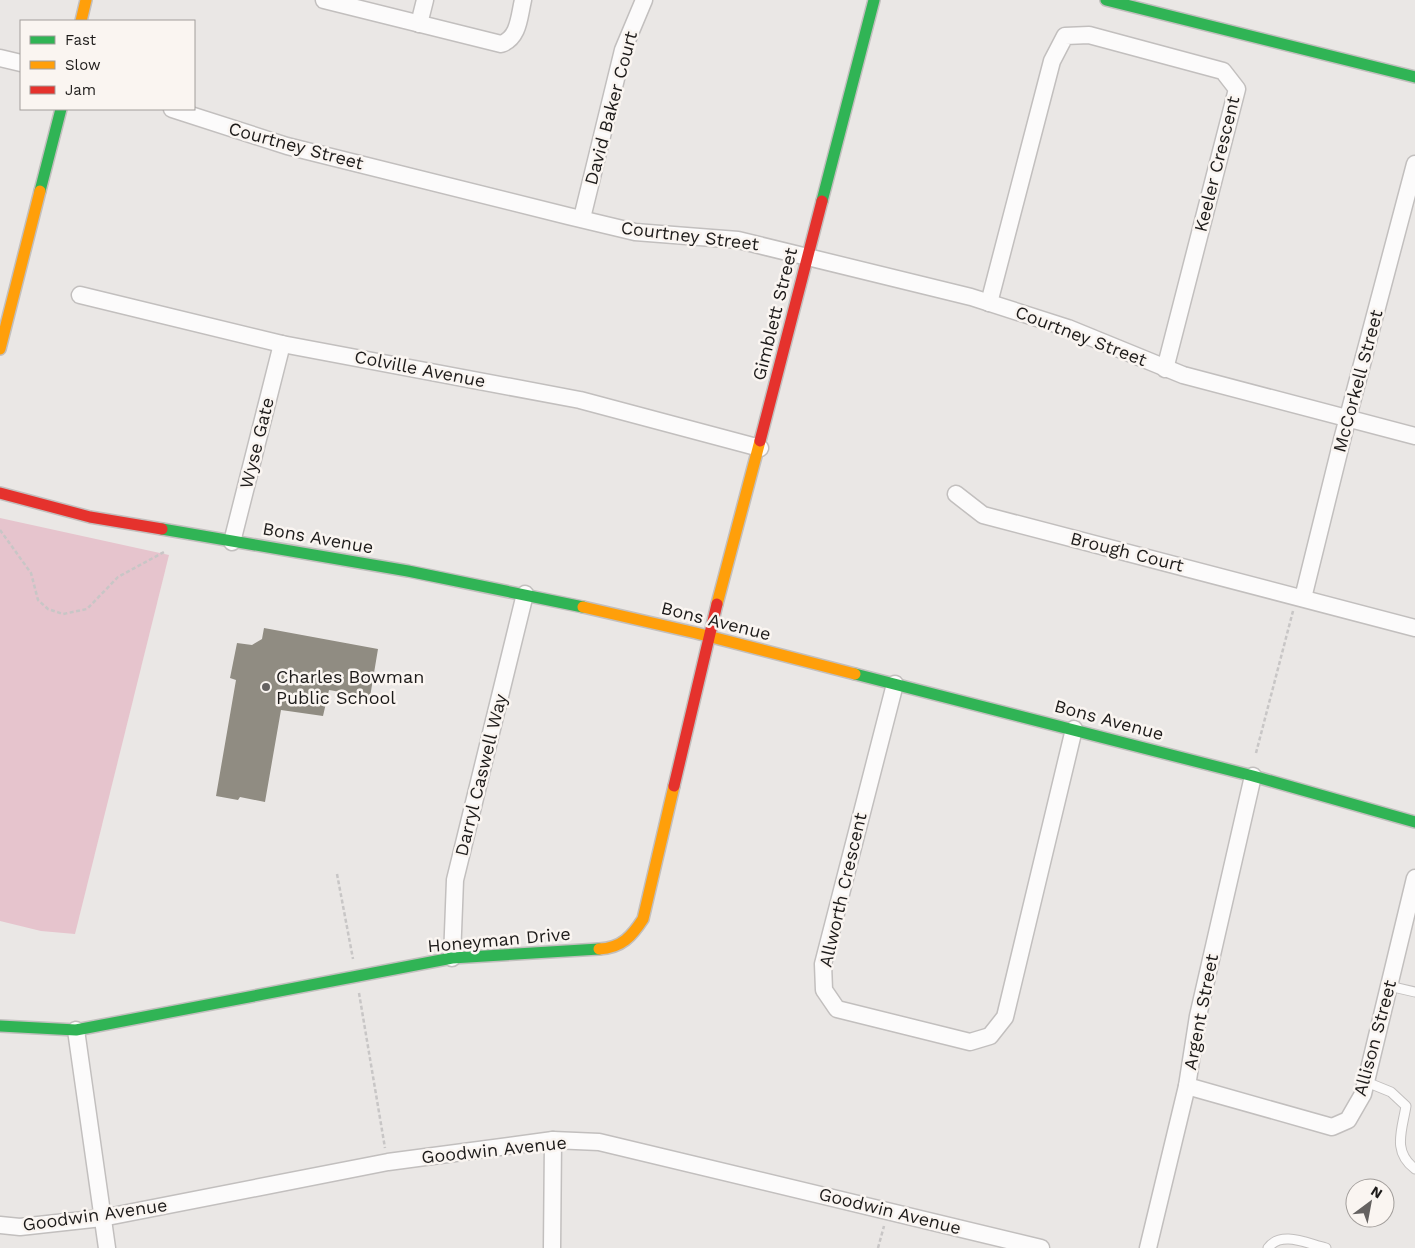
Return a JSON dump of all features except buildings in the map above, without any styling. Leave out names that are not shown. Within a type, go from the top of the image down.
[{"type":"street","points":[[81,20],[86,0]]},
{"type":"street","points":[[324,0],[501,44],[509,42],[515,35],[523,0]]},
{"type":"street","points":[[418,24],[425,0]]},
{"type":"street","name":"David Baker Court","points":[[582,218],[623,50],[644,0]]},
{"type":"street","name":"Gimblett Street","points":[[709,636],[760,448],[874,0]]},
{"type":"street","points":[[1106,0],[1415,78]]},
{"type":"street","name":"Keeler Crescent","points":[[989,303],[1052,60],[1065,36],[1090,35],[1224,71],[1236,89],[1165,369]]},
{"type":"street","points":[[0,58],[20,62]]},
{"type":"street","points":[[0,349],[61,110]]},
{"type":"street","name":"Courtney Street","points":[[175,110],[287,146],[635,232],[738,240],[808,256],[989,303],[1068,328],[1165,369],[1415,436]]},
{"type":"street","name":"McCorkell Street","points":[[1303,598],[1415,164]]},
{"type":"street","name":"Colville Avenue","points":[[80,295],[282,344],[580,400],[760,448]]},
{"type":"street","name":"Wyse Gate","points":[[232,542],[282,344]]},
{"type":"street","name":"Bons Avenue","points":[[0,493],[90,517],[408,571],[525,594],[709,636],[1253,776],[1415,822]]},
{"type":"street","name":"Brough Court","points":[[956,494],[983,515],[1415,628]]},
{"type":"street","name":"Darryl Caswell Way","points":[[452,958],[455,880],[525,594]]},
{"type":"street","name":"Honeyman Drive","points":[[0,1026],[76,1030],[452,958],[607,949],[631,938],[643,918],[709,636]]},
{"type":"street","name":"Allworth Crescent","points":[[895,684],[823,964],[824,990],[837,1009],[970,1042],[990,1036],[1005,1017],[1074,729]]},
{"type":"street","name":"Argent Street","points":[[1148,1248],[1187,1086],[1198,1016],[1253,776]]},
{"type":"street","name":"Allison Street","points":[[1187,1086],[1332,1127],[1348,1120],[1363,1094],[1364,1081],[1415,878]]},
{"type":"street","points":[[76,1030],[102,1218],[108,1248]]},
{"type":"street","points":[[552,1248],[553,1140]]},
{"type":"street","name":"Goodwin Avenue","points":[[0,1225],[20,1227],[102,1218],[388,1162],[553,1140],[599,1142],[1041,1248]]},
{"type":"lane","points":[[1389,986],[1415,992]]},
{"type":"lane","points":[[1364,1081],[1391,1092],[1406,1106],[1399,1146],[1402,1156],[1415,1169]]},
{"type":"lane","points":[[1268,1248],[1273,1241],[1282,1238],[1326,1248]]},
{"type":"path","points":[[0,530],[32,573],[38,600],[48,609],[63,614],[87,609],[118,577],[164,552]]},
{"type":"path","points":[[1256,753],[1294,610],[1303,598]]},
{"type":"path","points":[[337,874],[388,1162]]},
{"type":"path","points":[[878,1248],[885,1219]]},
{"type":"shaded area","points":[[0,518],[169,555],[75,934],[41,931],[0,921]]},
{"type":"traffic: fast","points":[[822,201],[874,0]]},
{"type":"traffic: fast","points":[[1106,0],[1415,77]]},
{"type":"traffic: fast","points":[[40,191],[61,110]]},
{"type":"traffic: fast","points":[[162,529],[408,571],[583,607]]},
{"type":"traffic: fast","points":[[855,674],[1253,776],[1415,822]]},
{"type":"traffic: fast","points":[[0,1026],[76,1030],[452,958],[599,949]]},
{"type":"traffic: slow","points":[[81,20],[86,0]]},
{"type":"traffic: slow","points":[[0,349],[40,191]]},
{"type":"traffic: slow","points":[[717,604],[760,441]]},
{"type":"traffic: slow","points":[[583,607],[696,633],[855,674]]},
{"type":"traffic: slow","points":[[599,949],[614,946],[626,940],[643,919],[674,786]]},
{"type":"traffic: jam","points":[[760,441],[822,201]]},
{"type":"traffic: jam","points":[[0,493],[90,517],[162,529]]},
{"type":"traffic: jam","points":[[674,786],[717,604]]},
{"type":"place","name":"Charles Bowman Public School","points":[[266,687]]}]
